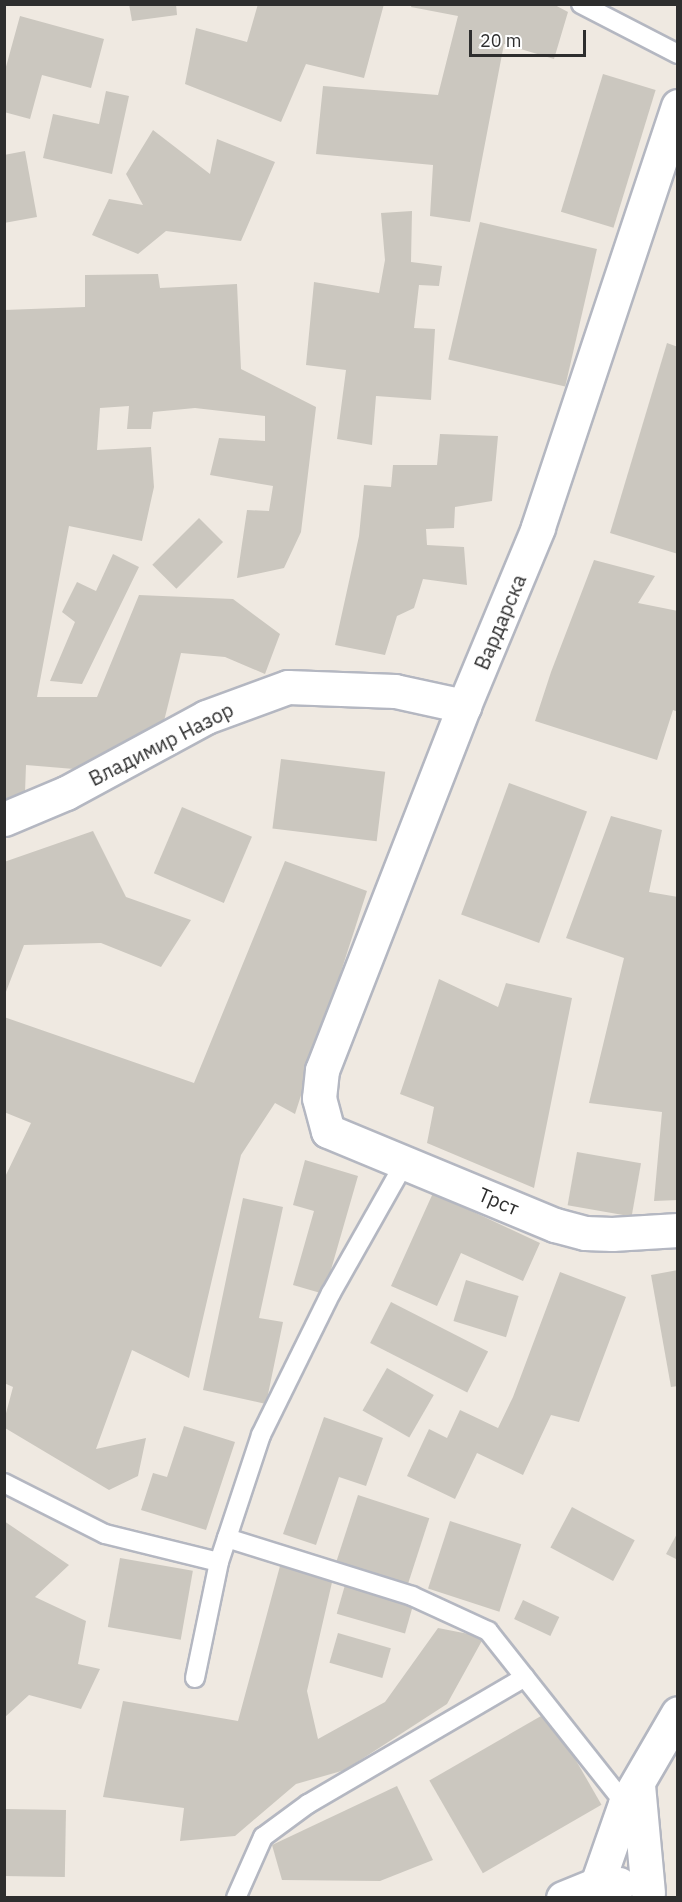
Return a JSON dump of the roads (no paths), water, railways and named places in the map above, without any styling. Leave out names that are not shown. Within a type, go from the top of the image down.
[{"type":"street","name":"Вардарска","points":[[328,1131],[319,1098],[322,1070],[464,706],[538,528],[678,106]]},
{"type":"street","name":"Владимир Назор","points":[[4,819],[66,793],[206,717],[288,687],[395,691],[464,706]]},
{"type":"street","name":"Трст","points":[[328,1131],[555,1225],[585,1233],[612,1234],[678,1230]]},
{"type":"street","points":[[597,1884],[631,1794],[678,1713]]},
{"type":"street","points":[[631,1794],[651,1895]]},
{"type":"street","points":[[563,1898],[597,1884],[623,1884],[651,1895]]},
{"type":"lane","points":[[581,4],[678,54]]},
{"type":"lane","points":[[195,1678],[219,1562],[261,1435],[331,1293],[405,1162]]},
{"type":"lane","points":[[4,1483],[105,1534],[219,1562]]},
{"type":"lane","points":[[227,1538],[412,1596],[488,1631],[525,1677],[631,1794]]},
{"type":"lane","points":[[236,1898],[263,1837],[308,1804],[525,1677]]}]
